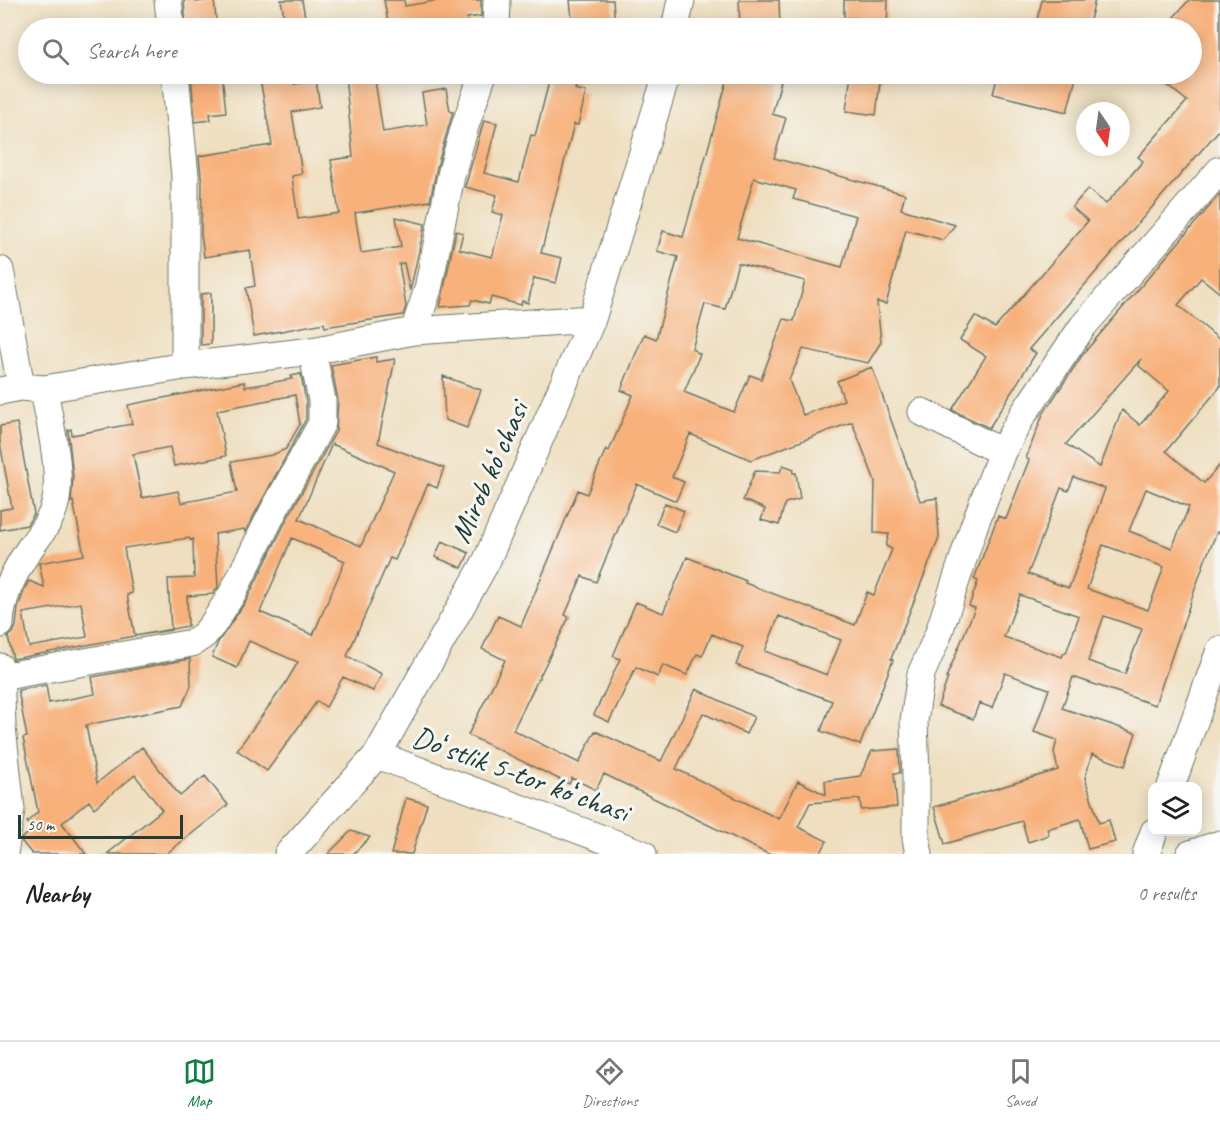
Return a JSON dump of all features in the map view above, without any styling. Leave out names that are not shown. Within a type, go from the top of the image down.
[{"type":"street","points":[[168,0],[170,18]]},
{"type":"street","points":[[496,18],[497,0]]},
{"type":"street","points":[[677,18],[681,0]]},
{"type":"street","points":[[176,84],[185,176],[185,366]]},
{"type":"street","points":[[414,331],[428,289],[452,171],[480,84]]},
{"type":"street","name":"Mirob koʻchasi","points":[[288,854],[377,755],[486,562],[592,319],[664,84]]},
{"type":"street","points":[[919,854],[916,838],[914,721],[921,674],[938,635],[974,526],[1002,452],[1022,416],[1083,326],[1220,170]]},
{"type":"street","points":[[0,270],[22,389],[56,464],[56,502],[51,517],[11,583],[4,599],[0,624]]},
{"type":"street","points":[[22,389],[312,351],[414,331],[592,319]]},
{"type":"street","points":[[0,677],[192,643],[204,635],[232,594],[322,423],[322,400],[312,351]]},
{"type":"street","points":[[922,412],[1002,452]]},
{"type":"street","points":[[1172,782],[1220,650]]},
{"type":"street","points":[[0,667],[2,728],[11,809],[4,854]]},
{"type":"street","name":"Doʻstlik 5-tor koʻchasi","points":[[377,755],[643,854]]},
{"type":"street","points":[[1146,854],[1152,836]]},
{"type":"street","points":[[1190,854],[1220,844]]},
{"type":"building","points":[[184,0],[196,0],[196,2],[214,0],[216,18],[185,18]]},
{"type":"building","points":[[281,0],[302,0],[305,18],[284,18]]},
{"type":"building","points":[[384,0],[404,0],[405,6],[441,0],[481,0],[481,16],[387,18]]},
{"type":"building","points":[[570,0],[613,0],[614,18],[572,18]]},
{"type":"building","points":[[739,0],[779,0],[780,18],[740,18]]},
{"type":"building","points":[[844,0],[888,0],[887,18],[844,18]]},
{"type":"building","points":[[1042,0],[1095,0],[1090,18],[1038,18]]},
{"type":"building","points":[[1189,0],[1220,0],[1220,129],[1029,349],[1036,353],[989,428],[952,410],[986,356],[960,340],[975,316],[995,328],[1088,221],[1072,207],[1088,189],[1106,204],[1143,161],[1138,157],[1187,101],[1166,84],[1202,84],[1202,18],[1173,18]]},
{"type":"building","points":[[192,84],[223,84],[226,112],[210,114],[211,120],[195,122]]},
{"type":"building","points":[[261,84],[317,84],[320,107],[292,112],[302,174],[292,176],[298,219],[339,213],[331,160],[353,157],[346,84],[376,84],[383,132],[427,125],[422,93],[446,89],[450,111],[453,112],[430,201],[355,213],[361,253],[401,247],[396,217],[425,224],[410,291],[404,263],[399,264],[406,306],[403,315],[325,327],[324,323],[254,336],[246,288],[255,286],[250,250],[204,257],[201,234],[202,185],[199,156],[272,145]]},
{"type":"building","points":[[548,84],[576,84],[575,89],[586,92],[578,125],[574,124],[541,253],[562,258],[556,283],[534,278],[528,303],[522,301],[521,305],[491,297],[489,304],[472,300],[470,305],[440,307],[456,231],[463,233],[459,249],[492,257],[503,215],[492,212],[497,195],[465,187],[484,120],[497,123],[484,173],[519,182],[531,135],[535,136]]},
{"type":"building","points":[[726,84],[780,84],[772,114],[786,118],[774,158],[905,194],[901,209],[955,225],[943,240],[906,230],[886,304],[877,302],[881,342],[868,363],[803,349],[789,380],[803,415],[844,400],[837,381],[872,367],[920,501],[937,498],[939,538],[860,745],[821,731],[832,701],[736,665],[743,647],[712,634],[702,656],[697,654],[687,675],[663,665],[658,677],[636,667],[609,722],[594,715],[620,659],[613,656],[636,602],[663,613],[687,557],[746,581],[745,583],[855,625],[867,592],[874,595],[892,549],[886,546],[889,534],[874,533],[875,481],[852,422],[751,460],[690,434],[672,477],[684,482],[676,501],[637,484],[596,582],[582,576],[565,615],[569,617],[513,730],[579,763],[595,731],[661,761],[696,689],[754,717],[746,734],[703,713],[676,769],[779,819],[798,781],[826,795],[825,781],[860,776],[872,751],[899,749],[900,773],[894,773],[897,807],[861,810],[860,799],[810,803],[798,827],[827,841],[820,854],[768,854],[604,774],[596,790],[572,778],[569,784],[468,735],[505,660],[482,649],[498,616],[521,626],[578,490],[587,494],[606,449],[609,451],[633,395],[621,390],[644,334],[656,339],[678,257],[657,251],[663,231],[683,237]],"holes":[[[754,178],[796,190],[793,199],[856,216],[842,267],[737,238]],[[738,263],[805,281],[794,321],[784,319],[761,379],[750,375],[734,412],[684,392],[700,354],[692,349],[705,304],[725,309]],[[779,616],[841,640],[827,675],[765,651]]]},
{"type":"building","points":[[850,84],[880,84],[876,115],[846,111]]},
{"type":"building","points":[[996,84],[1074,84],[1067,112],[993,94]]},
{"type":"building","points":[[1220,194],[1220,293],[1201,278],[1178,305],[1220,340],[1220,387],[1166,451],[1204,483],[1220,465],[1220,533],[1217,532],[1205,560],[1155,705],[1073,677],[1062,708],[1136,733],[1125,766],[1092,754],[1085,778],[1099,823],[1109,820],[1115,842],[1088,849],[1080,819],[1047,829],[1049,835],[1028,842],[1022,821],[945,844],[934,807],[1058,770],[1054,752],[1057,740],[1034,732],[1049,689],[1005,673],[992,708],[979,703],[973,719],[938,706],[948,678],[946,678],[975,608],[969,606],[978,581],[974,579],[998,516],[1006,519],[1029,460],[1026,458],[1043,414],[1083,354]],"holes":[[[1141,359],[1139,366],[1169,391],[1140,425],[1122,410],[1100,467],[1066,444]],[[1074,477],[1105,489],[1069,588],[1028,574],[1061,488],[1068,491]],[[1146,489],[1189,507],[1172,548],[1129,531]],[[1103,545],[1164,567],[1148,610],[1087,589]],[[1020,595],[1079,616],[1066,653],[1062,657],[1004,637]],[[1104,616],[1142,629],[1125,674],[1088,661]]]},
{"type":"building","points":[[211,293],[211,344],[201,345],[201,294]]},
{"type":"building","points":[[376,357],[376,362],[395,359],[378,443],[444,468],[437,488],[428,484],[395,560],[390,558],[347,656],[382,674],[373,691],[343,677],[326,707],[317,701],[267,771],[237,750],[285,684],[298,662],[249,641],[237,668],[212,657],[218,642],[246,601],[287,519],[336,431],[338,400],[331,365]],"holes":[[[332,444],[394,471],[361,546],[299,519]],[[292,538],[345,561],[313,635],[260,612]]]},
{"type":"building","points":[[301,374],[306,402],[306,419],[245,532],[244,529],[215,534],[218,587],[213,594],[187,596],[188,626],[171,629],[168,579],[194,578],[193,539],[124,548],[132,593],[127,595],[135,636],[13,659],[8,637],[16,626],[18,608],[24,590],[29,581],[44,587],[39,563],[84,555],[73,501],[71,502],[73,477],[68,430],[71,429],[72,435],[132,424],[128,405],[244,382],[245,387],[292,379],[291,376]],"holes":[[[295,395],[300,424],[286,449],[272,455],[231,462],[237,492],[181,503],[178,491],[142,498],[133,454],[170,447],[174,466],[226,456],[217,410]],[[81,603],[87,637],[29,647],[23,613]]]},
{"type":"building","points":[[443,376],[481,390],[467,428],[445,420]]},
{"type":"building","points":[[17,423],[34,514],[27,525],[0,530],[0,510],[12,508],[0,443],[0,426]]},
{"type":"building","points":[[783,465],[794,469],[793,473],[796,473],[800,499],[785,503],[779,525],[761,520],[765,509],[743,500],[755,471],[780,472]]},
{"type":"building","points":[[665,503],[684,511],[675,532],[656,524]]},
{"type":"building","points":[[442,541],[469,553],[462,568],[435,557]]},
{"type":"building","points":[[190,659],[191,686],[182,706],[86,725],[97,783],[142,747],[180,796],[205,776],[228,805],[166,854],[107,854],[162,810],[135,775],[94,808],[89,801],[62,823],[86,854],[32,854],[22,842],[22,838],[33,830],[27,822],[38,812],[23,738],[27,737],[18,690],[46,685],[49,703],[95,694],[92,677]]},
{"type":"building","points":[[406,798],[427,804],[412,854],[391,854]]},
{"type":"building","points":[[351,831],[370,837],[353,854],[328,854]]}]
